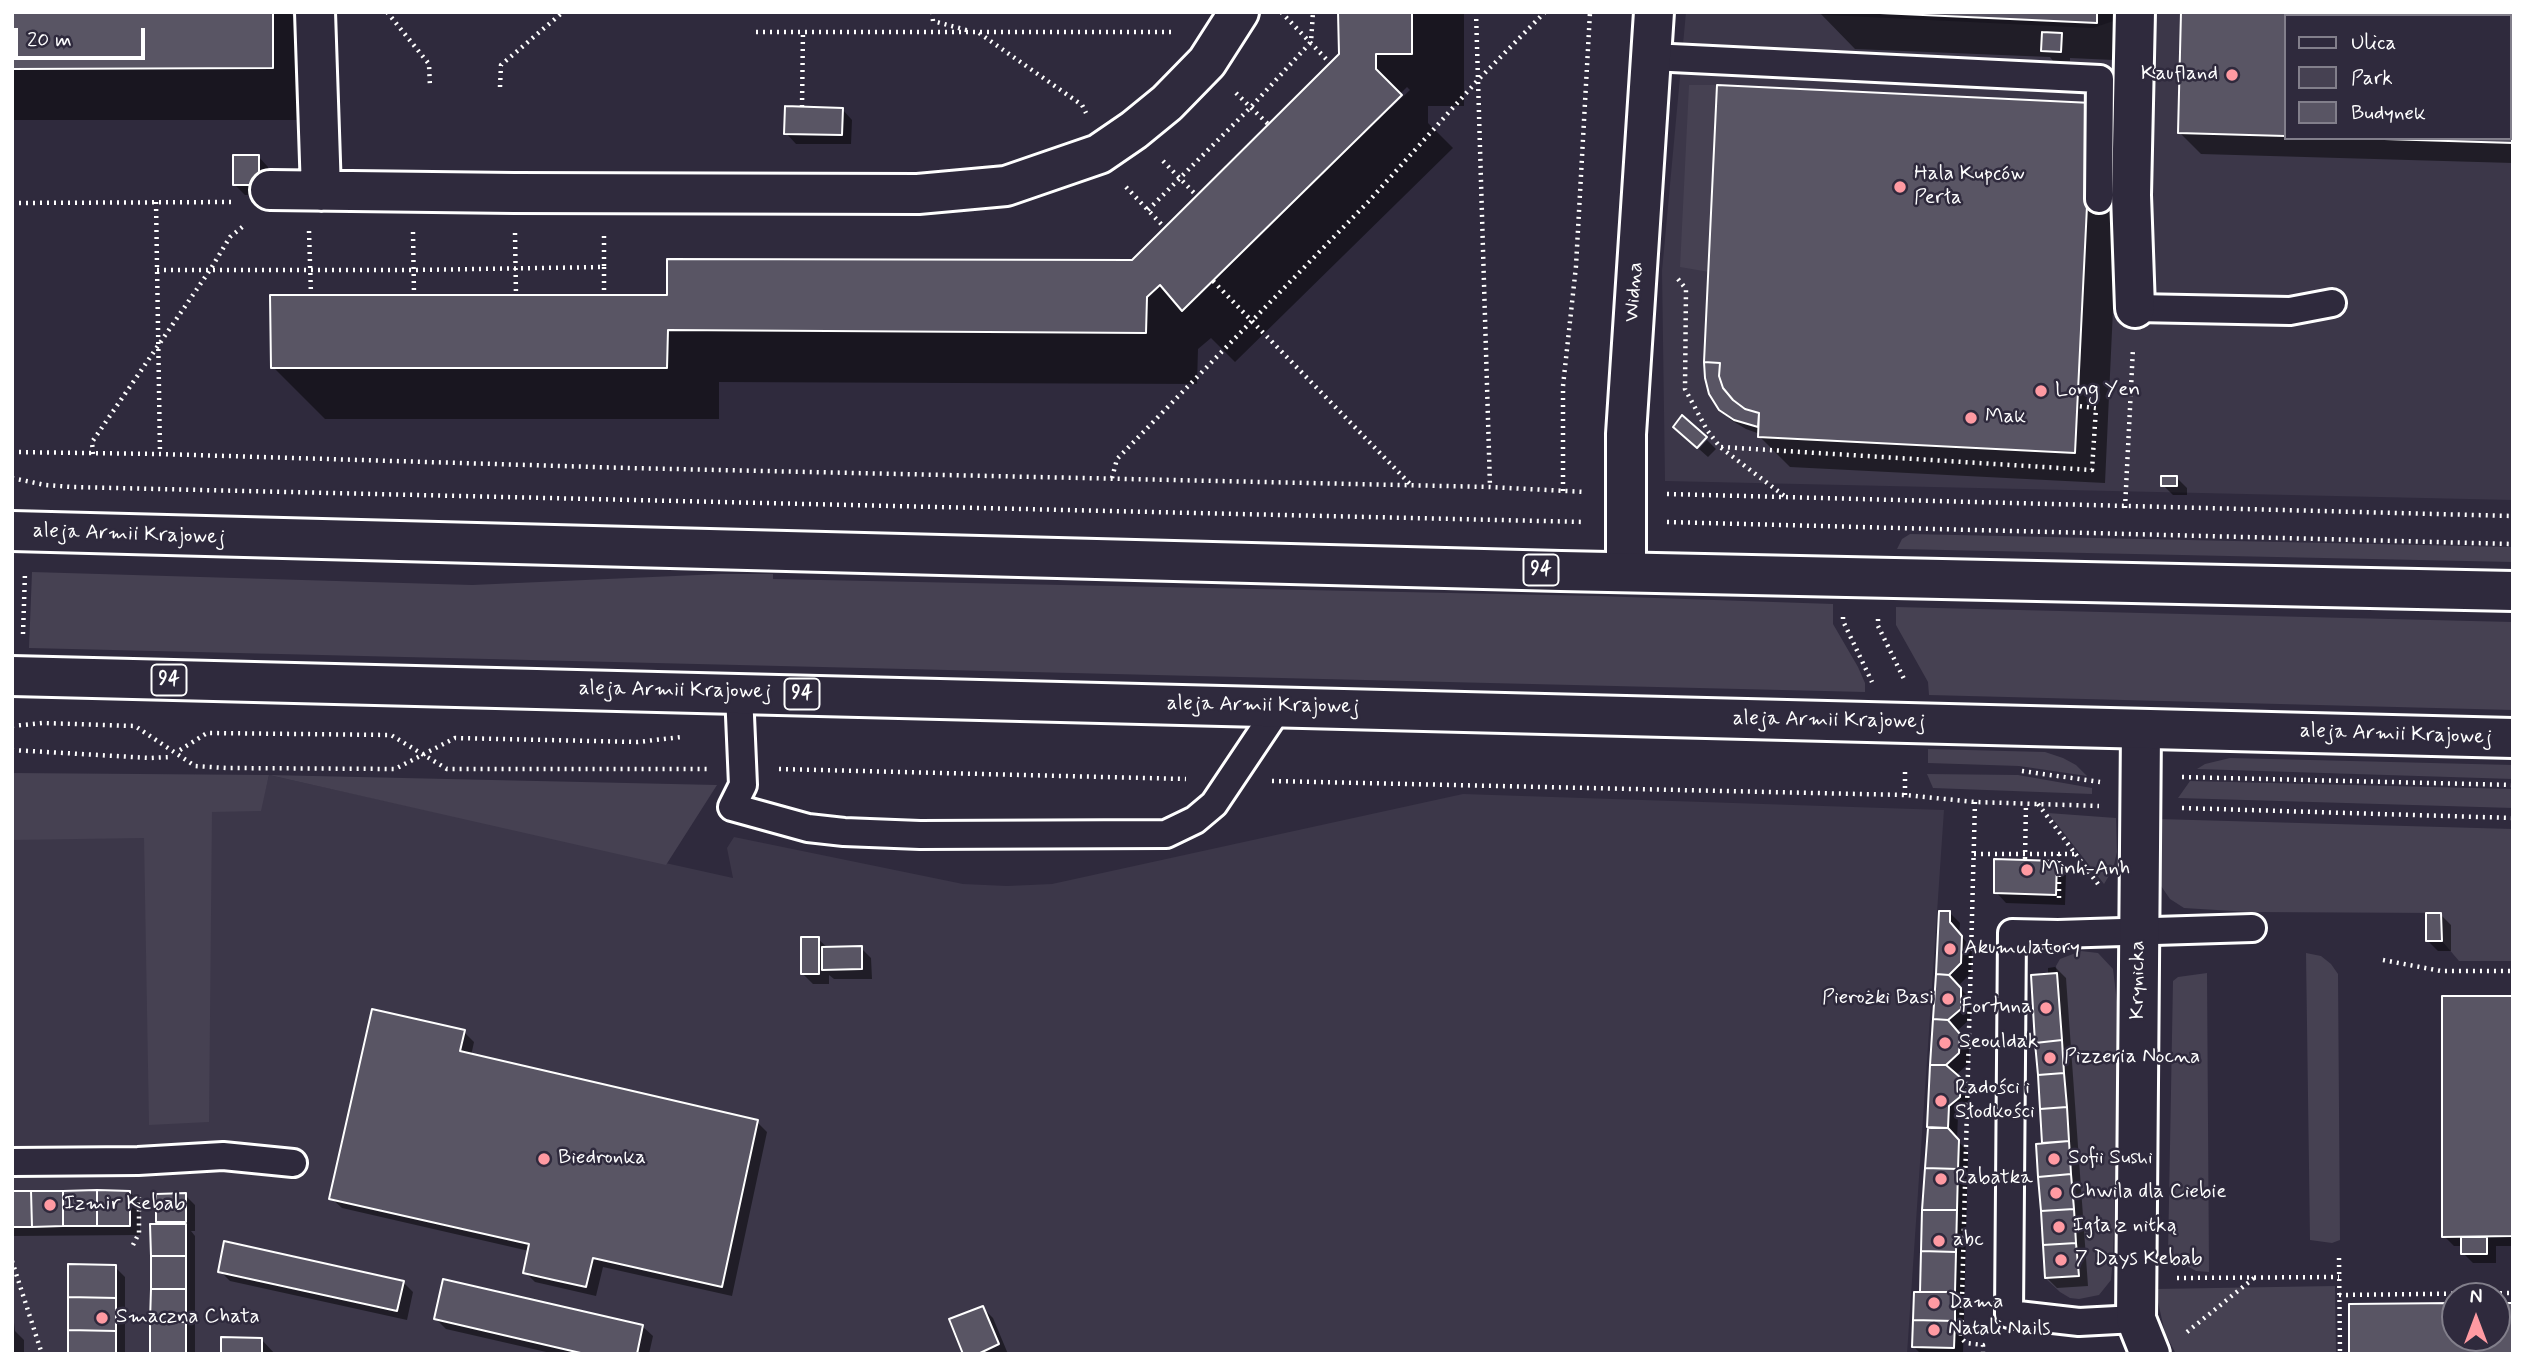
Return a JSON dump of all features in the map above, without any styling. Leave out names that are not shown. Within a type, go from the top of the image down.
[{"type":"main road","points":[[315,12],[315,191]]},
{"type":"main road","name":"Widna","points":[[1626,572],[1626,434],[1654,12]]},
{"type":"main road","points":[[2134,308],[2131,195],[2135,12]]},
{"type":"main road","points":[[253,204],[315,191],[918,194],[1006,186],[1099,154],[1167,103],[1207,62],[1231,26]]},
{"type":"main road","name":"aleja Armii Krajowej","points":[[12,531],[2513,592]]},
{"type":"main road","name":"aleja Armii Krajowej","points":[[18,658],[739,693],[2513,738]]},
{"type":"main road","name":"Krynicka","points":[[2141,729],[2138,890],[2138,1278],[2155,1337]]},
{"type":"lane","points":[[1650,57],[2100,79],[2099,199]]},
{"type":"lane","points":[[2134,308],[2290,311],[2332,303]]},
{"type":"lane","points":[[739,693],[743,785],[732,807],[808,828],[920,835],[1166,834],[1195,820],[1214,804],[1279,707]]},
{"type":"lane","points":[[2155,1337],[2079,1322],[2010,1314],[2012,933],[2252,928]]},
{"type":"lane","points":[[12,1163],[138,1161],[223,1156],[293,1163]]},
{"type":"path","points":[[387,12],[429,64],[430,87]]},
{"type":"path","points":[[500,86],[501,65],[563,12]]},
{"type":"path","points":[[932,12],[933,21],[977,32],[1082,105],[1094,132],[1099,154],[1164,227]]},
{"type":"path","points":[[1147,210],[1250,108],[1311,42],[1313,12]]},
{"type":"path","points":[[1476,12],[1490,487]]},
{"type":"path","points":[[1112,478],[1117,459],[1368,202],[1478,80],[1545,12]]},
{"type":"path","points":[[1563,491],[1563,386],[1576,266],[1590,12]]},
{"type":"path","points":[[1285,16],[1329,62]]},
{"type":"path","points":[[756,32],[1206,32],[1231,26]]},
{"type":"path","points":[[802,107],[803,31]]},
{"type":"path","points":[[1232,89],[1269,125]]},
{"type":"path","points":[[311,295],[315,191]]},
{"type":"path","points":[[412,193],[414,295]]},
{"type":"path","points":[[604,193],[604,295]]},
{"type":"path","points":[[514,194],[516,295]]},
{"type":"path","points":[[156,202],[160,454]]},
{"type":"path","points":[[12,204],[253,204]]},
{"type":"path","points":[[93,454],[92,442],[253,204]]},
{"type":"path","points":[[157,270],[604,267]]},
{"type":"path","points":[[1675,275],[1686,289],[1685,389],[1707,430],[1720,447],[1789,499]]},
{"type":"path","points":[[1213,281],[1413,486]]},
{"type":"path","points":[[2125,508],[2134,308]]},
{"type":"path","points":[[1720,447],[2092,470],[2096,408],[2077,406]]},
{"type":"path","points":[[12,452],[1490,487],[1587,492]]},
{"type":"path","points":[[12,478],[45,485],[72,486],[1578,522]]},
{"type":"path","points":[[1654,494],[2513,516]]},
{"type":"path","points":[[1670,522],[2513,544]]},
{"type":"path","points":[[18,658],[25,572]]},
{"type":"path","points":[[1843,610],[1843,621],[1874,685]]},
{"type":"path","points":[[1878,613],[1878,626],[1905,681],[1906,690]]},
{"type":"path","points":[[12,726],[43,723],[135,726],[195,766],[394,769],[455,738],[638,742],[685,737]]},
{"type":"path","points":[[180,750],[207,733],[391,735],[447,769],[741,769],[1905,795],[2026,804],[2513,818]]},
{"type":"path","points":[[12,750],[171,757]]},
{"type":"path","points":[[1905,772],[1905,795]]},
{"type":"path","points":[[2176,777],[2513,785]]},
{"type":"path","points":[[1975,802],[1962,1338],[1966,1343],[1983,1345],[1983,1354]]},
{"type":"path","points":[[2025,856],[2026,804]]},
{"type":"path","points":[[2037,804],[2102,888],[2138,890]]},
{"type":"path","points":[[1974,853],[2025,856],[2075,853]]},
{"type":"path","points":[[2058,934],[2059,853]]},
{"type":"path","points":[[2383,960],[2441,971],[2513,971]]},
{"type":"path","points":[[133,1245],[139,1233],[138,1161]]},
{"type":"path","points":[[2339,1258],[2340,1354]]},
{"type":"path","points":[[12,1261],[41,1354]]},
{"type":"path","points":[[2138,1278],[2339,1277]]},
{"type":"path","points":[[2155,1337],[2255,1278]]},
{"type":"path","points":[[2339,1295],[2513,1293]]},
{"type":"shaded area","points":[[1686,12],[1767,12],[2093,28],[2116,20],[2117,12],[2513,12],[2513,500],[1665,481],[1662,271]]},
{"type":"shaded area","points":[[269,775],[733,878],[727,848],[734,837],[963,884],[1007,886],[1052,884],[1463,794],[1944,810],[1907,1354],[12,1354],[12,811],[260,811]]},
{"type":"green space","points":[[1689,85],[1717,85],[1709,272],[1680,267]]},
{"type":"green space","points":[[1910,534],[2513,547],[2513,562],[1897,549],[1902,539]]},
{"type":"green space","points":[[32,572],[472,585],[773,574],[773,579],[1597,596],[1833,604],[1833,624],[1858,667],[1865,683],[1865,692],[29,648]]},
{"type":"green space","points":[[1896,607],[2513,622],[2513,710],[1929,695],[1928,682],[1896,625]]},
{"type":"green space","points":[[1928,749],[2045,752],[2076,765],[2087,776],[2019,766],[1928,763]]},
{"type":"green space","points":[[2230,758],[2513,765],[2513,779],[2197,769],[2205,764]]},
{"type":"green space","points":[[12,773],[269,775],[261,811],[212,812],[209,1122],[149,1125],[144,838],[12,840]]},
{"type":"green space","points":[[1927,774],[2018,775],[2092,788],[2092,794],[1933,788]]},
{"type":"green space","points":[[269,775],[717,785],[666,865]]},
{"type":"green space","points":[[2190,781],[2513,789],[2513,808],[2178,798]]},
{"type":"green space","points":[[2048,813],[2116,818],[2117,852],[2113,869],[2104,884]]},
{"type":"green space","points":[[2158,819],[2513,829],[2513,961],[2459,961],[2442,941],[2441,913],[2249,912],[2184,908],[2170,899],[2158,876]]},
{"type":"green space","points":[[2081,951],[2098,953],[2113,969],[2117,1002],[2116,1160],[2111,1280],[2099,1295],[2079,1299],[2070,1298],[2060,1292],[2045,1278],[2079,1276],[2056,966],[2060,959]]},
{"type":"green space","points":[[2306,953],[2321,956],[2338,974],[2340,1240],[2332,1243],[2310,1240]]},
{"type":"green space","points":[[2207,973],[2209,1272],[2196,1271],[2168,1255],[2173,981],[2178,977]]},
{"type":"green space","points":[[2335,1286],[2336,1354],[2176,1354],[2165,1333],[2155,1289]]},
{"type":"building","points":[[12,12],[273,12],[273,68],[12,69]]},
{"type":"building","points":[[1338,12],[1412,12],[1412,54],[1376,54],[1376,69],[1402,95],[1182,311],[1160,285],[1147,297],[1146,333],[668,330],[667,368],[271,368],[270,295],[667,295],[667,259],[1132,260],[1339,54]]},
{"type":"building","points":[[1858,12],[2097,12],[2097,23]]},
{"type":"building","name":"Kaufland","points":[[2181,12],[2513,12],[2513,143],[2416,140],[2511,140],[2511,14],[2284,14],[2284,136],[2178,133]]},
{"type":"building","points":[[2042,32],[2062,33],[2061,52],[2041,51]]},
{"type":"building","name":"Hala Kupców Perła","points":[[1717,85],[2092,103],[2075,453],[1758,437],[1759,413],[1745,409],[1723,388],[1719,376],[1720,363],[1704,362]]},
{"type":"building","points":[[785,106],[843,108],[842,135],[784,134]]},
{"type":"building","points":[[233,155],[259,155],[259,185],[233,185]]},
{"type":"building","points":[[1704,362],[1720,363],[1719,376],[1723,388],[1745,409],[1759,413],[1758,427],[1734,420],[1719,410],[1709,394]]},
{"type":"building","points":[[1682,415],[1707,437],[1697,448],[1673,427]]},
{"type":"building","points":[[2161,476],[2177,476],[2177,486],[2161,486]]},
{"type":"building","points":[[1994,859],[2057,861],[2056,895],[1994,893]]},
{"type":"building","name":"Akumulatory","points":[[1939,911],[1950,911],[1950,922],[1962,936],[1961,963],[1949,975],[1936,974]]},
{"type":"building","points":[[2426,913],[2441,913],[2442,941],[2426,941]]},
{"type":"building","points":[[801,937],[819,937],[819,974],[801,974]]},
{"type":"building","points":[[862,946],[862,969],[822,970],[822,947]]},
{"type":"building","name":"Fortuna","points":[[2057,973],[2062,1040],[2035,1043],[2031,975]]},
{"type":"building","name":"Pierożki Basi","points":[[1936,974],[1949,975],[1961,988],[1961,1009],[1948,1020],[1933,1019]]},
{"type":"building","points":[[2442,996],[2513,996],[2513,1236],[2442,1237]]},
{"type":"building","name":"Biedronka","points":[[372,1009],[465,1030],[460,1051],[758,1120],[722,1287],[593,1258],[586,1287],[554,1280],[523,1273],[529,1244],[329,1199]]},
{"type":"building","name":"Seouldak","points":[[1933,1019],[1948,1020],[1960,1034],[1959,1053],[1946,1065],[1930,1065]]},
{"type":"building","name":"Pizzeria Nocna","points":[[2062,1040],[2064,1073],[2038,1075],[2035,1043]]},
{"type":"building","name":"Radości i Słodkości","points":[[1930,1065],[1946,1065],[1961,1078],[1960,1097],[1949,1106],[1948,1128],[1927,1127]]},
{"type":"building","points":[[2064,1073],[2067,1107],[2040,1109],[2038,1075]]},
{"type":"building","points":[[2067,1107],[2069,1141],[2042,1143],[2040,1109]]},
{"type":"building","points":[[1928,1128],[1948,1128],[1959,1140],[1958,1169],[1925,1168]]},
{"type":"building","name":"Sofii Sushi","points":[[2069,1141],[2071,1174],[2038,1177],[2036,1144]]},
{"type":"building","name":"Rabatka","points":[[1925,1168],[1958,1169],[1957,1210],[1922,1210]]},
{"type":"building","name":"Chwila dla Ciebie","points":[[2071,1174],[2074,1209],[2041,1211],[2038,1177]]},
{"type":"building","points":[[97,1190],[130,1191],[130,1226],[97,1226]]},
{"type":"building","points":[[97,1190],[97,1226],[63,1226],[63,1191]]},
{"type":"building","points":[[12,1191],[31,1191],[32,1227],[12,1227]]},
{"type":"building","points":[[31,1191],[63,1191],[63,1226],[32,1227]]},
{"type":"building","points":[[186,1193],[186,1222],[156,1222],[156,1194]]},
{"type":"building","name":"Igła z nitką","points":[[2074,1209],[2076,1243],[2043,1245],[2041,1211]]},
{"type":"building","name":"abc","points":[[1922,1210],[1957,1210],[1956,1252],[1921,1251]]},
{"type":"building","points":[[150,1224],[186,1224],[186,1256],[151,1256]]},
{"type":"building","points":[[2461,1237],[2487,1237],[2487,1254],[2461,1254]]},
{"type":"building","points":[[224,1241],[404,1281],[397,1311],[218,1272]]},
{"type":"building","name":"7 Days Kebab","points":[[2076,1243],[2079,1276],[2045,1278],[2043,1245]]},
{"type":"building","points":[[1921,1251],[1956,1252],[1955,1292],[1920,1292]]},
{"type":"building","points":[[151,1256],[186,1256],[186,1289],[151,1289]]},
{"type":"building","points":[[68,1264],[116,1265],[116,1298],[68,1297]]},
{"type":"building","points":[[443,1279],[643,1325],[637,1354],[585,1354],[434,1319]]},
{"type":"building","points":[[151,1289],[186,1289],[186,1322],[150,1322]]},
{"type":"building","name":"Dama","points":[[1914,1292],[1955,1292],[1955,1321],[1913,1320]]},
{"type":"building","points":[[68,1297],[116,1298],[116,1331],[68,1330]]},
{"type":"building","points":[[2441,1303],[2441,1352],[2511,1352],[2513,1303],[2513,1354],[2349,1354],[2349,1304]]},
{"type":"building","points":[[983,1306],[999,1344],[978,1354],[963,1354],[949,1319]]},
{"type":"building","name":"Natali Nails","points":[[1913,1320],[1955,1321],[1954,1348],[1912,1347]]},
{"type":"building","points":[[150,1322],[186,1322],[186,1354],[150,1354]]},
{"type":"building","points":[[68,1330],[116,1331],[116,1354],[68,1354]]},
{"type":"building","points":[[221,1337],[262,1338],[262,1354],[221,1354]]},
{"type":"place","name":"Kaufland","points":[[2232,75]]},
{"type":"place","name":"Hala Kupców Perła","points":[[1900,187]]},
{"type":"place","name":"Long Yen","points":[[2041,391]]},
{"type":"place","name":"Mak","points":[[1971,418]]},
{"type":"place","name":"Minh-Anh","points":[[2027,870]]},
{"type":"place","name":"Akumulatory","points":[[1950,949]]},
{"type":"place","name":"Pierożki Basi","points":[[1948,999]]},
{"type":"place","name":"Fortuna","points":[[2046,1008]]},
{"type":"place","name":"Seouldak","points":[[1945,1043]]},
{"type":"place","name":"Pizzeria Nocna","points":[[2050,1058]]},
{"type":"place","name":"Radości i Słodkości","points":[[1941,1101]]},
{"type":"place","name":"Biedronka","points":[[544,1159]]},
{"type":"place","name":"Sofii Sushi","points":[[2054,1159]]},
{"type":"place","name":"Rabatka","points":[[1941,1179]]},
{"type":"place","name":"Chwila dla Ciebie","points":[[2056,1193]]},
{"type":"place","name":"Izmir Kebab","points":[[50,1205]]},
{"type":"place","name":"Igła z nitką","points":[[2059,1227]]},
{"type":"place","name":"abc","points":[[1939,1241]]},
{"type":"place","name":"7 Days Kebab","points":[[2061,1260]]},
{"type":"place","name":"Dama","points":[[1934,1303]]},
{"type":"place","name":"Smaczna Chata","points":[[102,1318]]},
{"type":"place","name":"Natali Nails","points":[[1934,1330]]}]
